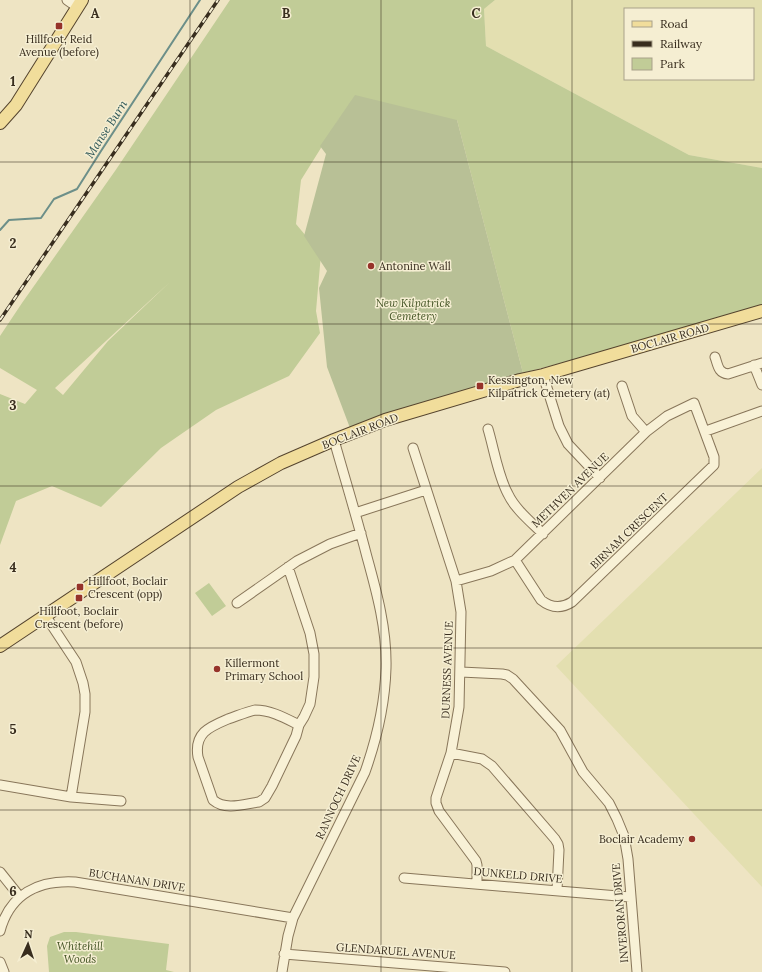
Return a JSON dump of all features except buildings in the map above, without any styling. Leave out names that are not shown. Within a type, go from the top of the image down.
[{"type":"main road","points":[[0,123],[16,105],[80,4]]},
{"type":"main road","name":"BOCLAIR ROAD","points":[[0,646],[238,487],[281,463],[385,420],[762,311]]},
{"type":"street","points":[[67,0],[80,4]]},
{"type":"street","points":[[715,357],[719,370],[723,374],[728,374],[758,364],[762,385]]},
{"type":"street","points":[[543,375],[559,426],[568,444],[600,478]]},
{"type":"street","points":[[622,386],[632,416],[646,432]]},
{"type":"street","name":"METHVEN AVENUE","points":[[456,581],[491,571],[515,560],[646,432],[667,416],[694,403]]},
{"type":"street","name":"BIRNAM CRESCENT","points":[[515,560],[541,600],[546,604],[560,607],[566,606],[572,602],[714,465],[714,457],[706,431],[694,403]]},
{"type":"street","points":[[706,431],[762,410]]},
{"type":"street","points":[[488,429],[508,495],[517,507],[543,534]]},
{"type":"street","name":"RANNOCH DRIVE","points":[[282,972],[284,954],[293,918],[365,772],[373,748],[382,710],[386,667],[384,633],[378,595],[334,440]]},
{"type":"street","name":"DURNESS AVENUE","points":[[413,448],[456,581],[461,612],[461,672],[459,707],[451,753],[436,798],[436,803],[439,811],[476,861],[477,884]]},
{"type":"street","points":[[355,513],[426,490]]},
{"type":"street","points":[[236,603],[288,567],[330,544],[361,533]]},
{"type":"street","points":[[288,567],[310,633],[314,654],[313,691],[310,704],[304,718],[299,724],[272,786],[263,801],[226,807],[217,804],[213,800],[197,750],[202,735],[207,729],[255,710],[272,712],[299,724]]},
{"type":"street","points":[[46,615],[76,662],[85,694],[85,712],[71,797]]},
{"type":"street","name":"INVERORAN DRIVE","points":[[461,672],[507,675],[560,730],[583,772],[609,803],[618,820],[626,846],[637,972]]},
{"type":"street","points":[[451,753],[482,759],[492,766],[555,839],[559,850],[557,890]]},
{"type":"street","points":[[0,785],[71,797],[121,801]]},
{"type":"street","points":[[0,872],[20,897]]},
{"type":"street","name":"DUNKELD DRIVE","points":[[404,878],[630,897]]},
{"type":"street","name":"BUCHANAN DRIVE","points":[[0,931],[7,912],[20,897],[36,887],[62,881],[293,918]]},
{"type":"street","name":"GLENDARUEL AVENUE","points":[[284,954],[505,972]]},
{"type":"street","points":[[0,962],[4,972]]},
{"type":"shaded area","points":[[495,0],[762,0],[762,168],[689,155],[486,46],[484,9]]},
{"type":"shaded area","points":[[762,468],[762,887],[556,666]]},
{"type":"green space","points":[[230,0],[495,0],[484,9],[486,46],[689,155],[762,168],[762,309],[523,373],[457,120],[339,119],[301,180],[296,224],[321,254],[316,311],[320,333],[289,376],[216,410],[161,448],[101,507],[52,486],[16,501],[0,545],[0,394],[25,404],[37,390],[0,368],[0,336],[115,171]],"holes":[[[170,282],[108,341],[63,395],[55,388]]]},
{"type":"green space","name":"New Kilpatrick Cemetery","points":[[355,95],[457,120],[523,373],[350,428],[327,367],[319,288],[327,271],[304,236],[326,154],[320,146]]},
{"type":"green space","points":[[209,583],[226,606],[212,616],[195,593]]},
{"type":"green space","name":"Whitehill Woods","points":[[64,932],[76,932],[169,944],[166,970],[174,972],[49,972],[47,946],[50,937]]},
{"type":"waterway","name":"Manse Burn","points":[[0,230],[9,220],[41,218],[54,199],[77,189],[200,0]]},
{"type":"railway","points":[[0,320],[218,0]]},
{"type":"place","name":"Hillfoot, Reid Avenue (before)","points":[[59,26]]},
{"type":"place","name":"Antonine Wall","points":[[371,266]]},
{"type":"place","name":"Kessington, New Kilpatrick Cemetery (at)","points":[[480,386]]},
{"type":"place","name":"Hillfoot, Boclair Crescent (opp)","points":[[80,587]]},
{"type":"place","name":"Hillfoot, Boclair Crescent (before)","points":[[79,598]]},
{"type":"place","name":"Killermont Primary School","points":[[217,669]]},
{"type":"place","name":"Boclair Academy","points":[[692,839]]}]
